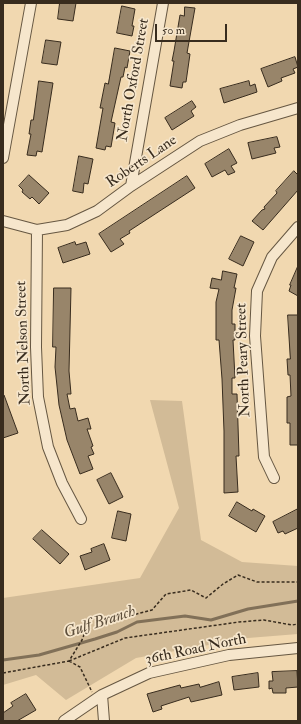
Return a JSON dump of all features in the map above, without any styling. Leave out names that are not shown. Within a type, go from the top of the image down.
[{"type":"street","points":[[3,158],[31,3]]},
{"type":"street","name":"North Oxford Street","points":[[131,186],[163,3]]},
{"type":"street","name":"Roberts Lane","points":[[3,221],[37,230],[67,225],[97,211],[131,186],[200,141],[240,125],[298,108]]},
{"type":"street","name":"North Peary Street","points":[[274,478],[264,457],[255,336],[257,291],[272,257],[298,227]]},
{"type":"street","name":"North Nelson Street","points":[[37,230],[36,347],[38,397],[48,447],[62,483],[81,519]]},
{"type":"street","name":"36th Road North","points":[[64,721],[99,697],[148,673],[229,655],[298,648]]},
{"type":"street","points":[[99,697],[104,721]]},
{"type":"path","points":[[69,661],[82,640],[90,620],[133,615],[152,610],[166,594],[191,590],[206,598],[223,584],[238,575],[257,582],[298,582]]},
{"type":"path","points":[[3,673],[69,661],[125,638],[245,621],[264,620],[292,625],[298,624]]},
{"type":"path","points":[[69,661],[80,667],[99,697]]},
{"type":"shaded area","points":[[150,400],[182,401],[201,540],[242,562],[298,566],[298,634],[248,638],[136,658],[66,700],[36,675],[3,685],[3,598],[140,578],[179,508]]},
{"type":"building","points":[[60,3],[76,3],[73,21],[58,19]]},
{"type":"building","points":[[122,6],[135,9],[132,36],[117,33]]},
{"type":"building","points":[[185,7],[195,8],[187,53],[190,54],[186,82],[183,82],[182,88],[170,86],[174,61],[172,61],[180,15],[184,16]]},
{"type":"building","points":[[46,40],[61,42],[57,65],[42,63]]},
{"type":"building","points":[[115,48],[130,51],[127,68],[125,67],[123,77],[121,77],[111,122],[115,123],[111,147],[106,146],[105,150],[96,148],[103,108],[100,108],[105,83],[108,84]]},
{"type":"building","points":[[295,57],[298,67],[293,69],[295,73],[281,78],[282,81],[268,87],[261,69]]},
{"type":"building","points":[[39,81],[53,83],[42,152],[37,151],[36,156],[27,155],[31,134],[29,134],[31,120],[33,120]]},
{"type":"building","points":[[249,81],[250,86],[255,84],[257,92],[224,103],[220,89]]},
{"type":"building","points":[[192,101],[196,107],[191,111],[194,116],[172,130],[165,118]]},
{"type":"building","points":[[277,137],[280,147],[274,148],[276,153],[252,159],[248,143]]},
{"type":"building","points":[[229,149],[237,163],[231,166],[235,172],[228,175],[225,170],[212,177],[205,164]]},
{"type":"building","points":[[79,156],[93,159],[88,184],[84,183],[83,193],[73,191]]},
{"type":"building","points":[[294,171],[298,175],[298,190],[263,230],[252,221],[262,210],[265,209],[264,207],[277,193],[276,191]]},
{"type":"building","points":[[29,175],[49,193],[39,204],[32,197],[30,199],[22,192],[23,190],[19,186]]},
{"type":"building","points":[[187,176],[195,188],[129,231],[130,233],[120,239],[124,244],[111,252],[99,234]]},
{"type":"building","points":[[241,236],[254,242],[243,266],[229,259]]},
{"type":"building","points":[[75,242],[76,245],[86,242],[90,254],[63,263],[58,248]]},
{"type":"building","points":[[298,266],[298,296],[289,291]]},
{"type":"building","points":[[223,271],[237,274],[232,310],[232,324],[235,324],[235,340],[233,340],[235,378],[232,378],[232,394],[237,394],[239,456],[236,456],[238,492],[224,493],[222,379],[219,340],[216,340],[216,302],[219,289],[210,288],[212,278],[221,280]]},
{"type":"building","points":[[54,288],[71,288],[69,371],[71,394],[67,394],[70,409],[75,408],[78,421],[88,418],[91,429],[87,429],[94,454],[88,456],[93,469],[80,474],[67,440],[59,405],[55,367],[56,347],[53,347]]},
{"type":"building","points":[[288,315],[298,315],[298,445],[290,445],[290,423],[287,423],[287,397],[291,396],[290,375],[288,375],[287,359],[290,359]]},
{"type":"building","points":[[3,395],[18,433],[3,438]]},
{"type":"building","points":[[111,473],[123,497],[109,504],[97,480]]},
{"type":"building","points":[[237,502],[252,511],[253,509],[265,516],[256,532],[229,516]]},
{"type":"building","points":[[298,509],[298,528],[285,534],[283,531],[278,533],[273,522]]},
{"type":"building","points":[[118,511],[131,514],[126,541],[112,538]]},
{"type":"building","points":[[42,530],[69,554],[60,564],[33,539]]},
{"type":"building","points":[[104,544],[110,560],[85,570],[80,556],[92,552],[91,549]]},
{"type":"building","points":[[297,671],[298,687],[286,688],[286,693],[273,693],[272,688],[269,689],[269,681],[273,681],[272,672]]},
{"type":"building","points":[[258,673],[259,687],[234,690],[232,677]]},
{"type":"building","points":[[219,682],[222,695],[191,702],[189,697],[161,706],[162,709],[153,712],[147,694],[180,685],[181,688],[199,684],[200,687]]},
{"type":"building","points":[[26,694],[36,710],[17,721],[3,721],[3,713],[13,706],[11,703]]},
{"type":"waterway","name":"Gulf Branch","points":[[3,660],[39,655],[117,632],[137,622],[185,616],[211,620],[248,609],[298,601]]}]
